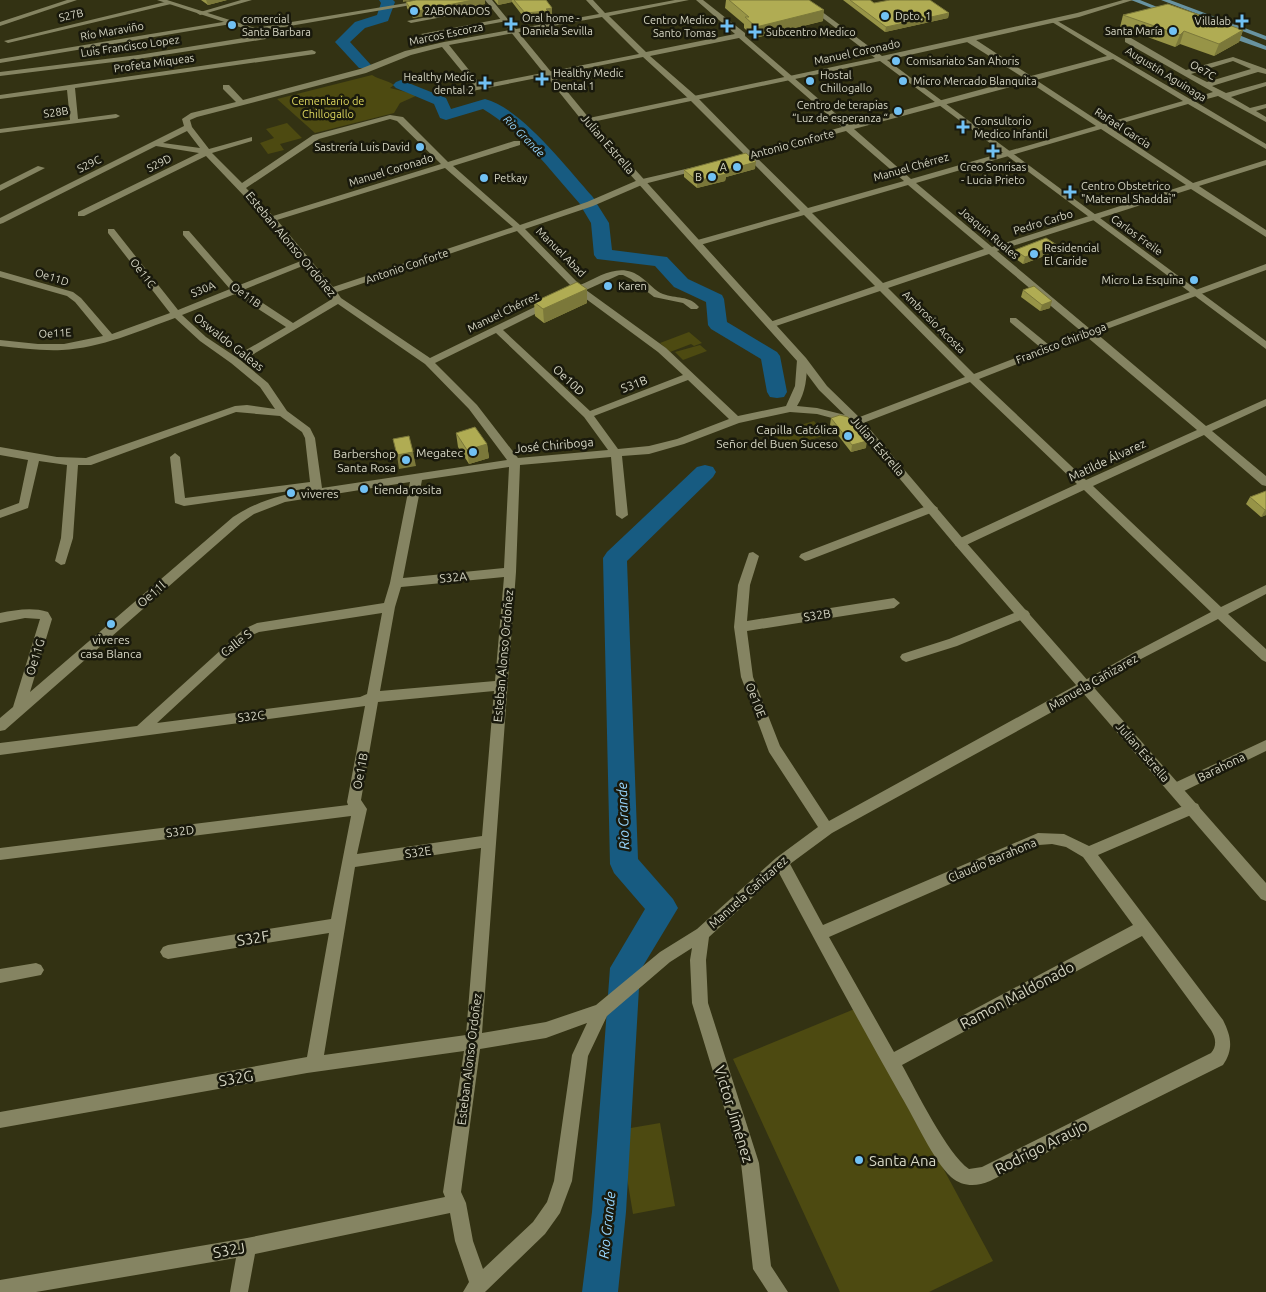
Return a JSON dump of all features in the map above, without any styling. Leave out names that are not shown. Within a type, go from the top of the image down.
[{"type":"main road","points":[[1134,0],[1176,15]]},
{"type":"main road","points":[[1145,0],[1266,47]]},
{"type":"main road","points":[[1171,1],[1266,38]]},
{"type":"main road","points":[[1220,31],[1266,47]]},
{"type":"street","points":[[0,24],[74,0]]},
{"type":"street","points":[[160,0],[251,30],[266,44]]},
{"type":"street","points":[[200,13],[248,0]]},
{"type":"street","name":"Luis Francisco Lopez","points":[[0,74],[266,44],[379,10],[437,0]]},
{"type":"street","name":"Julian Estrella","points":[[488,0],[587,121],[802,360],[823,388],[858,422],[960,543],[1024,614],[1085,687],[1193,808],[1266,894]]},
{"type":"street","name":"Ambrosio Acosta","points":[[589,0],[692,98],[972,378],[1266,657]]},
{"type":"street","name":"Marcos Escorza","points":[[188,122],[242,103],[363,71],[408,53],[444,44],[686,0]]},
{"type":"street","name":"Joaquin Ruales","points":[[699,0],[850,128],[909,181],[1266,482]]},
{"type":"street","name":"Carlos Freile","points":[[802,0],[1266,346]]},
{"type":"street","name":"Manuel Coronado","points":[[587,121],[970,40],[1130,0]]},
{"type":"street","name":"S27B","points":[[8,41],[169,3]]},
{"type":"street","points":[[471,3],[476,9]]},
{"type":"street","points":[[411,19],[441,12],[493,6]]},
{"type":"street","points":[[425,34],[456,32],[505,20]]},
{"type":"street","name":"Augustín Aguinaga","points":[[1054,20],[1266,148]]},
{"type":"street","name":"Río Maraviño","points":[[0,61],[228,23]]},
{"type":"street","points":[[487,23],[493,29]]},
{"type":"street","points":[[457,92],[742,35]]},
{"type":"street","name":"Rafael Garcia","points":[[970,40],[1028,80],[1266,234]]},
{"type":"street","name":"Oe7C","points":[[1128,40],[1266,120]]},
{"type":"street","name":"Profeta Miqueas","points":[[0,97],[70,87],[266,44],[312,52]]},
{"type":"street","points":[[444,44],[479,87]]},
{"type":"street","name":"Antonio Conforte","points":[[730,160],[1115,56]]},
{"type":"street","points":[[1184,72],[1233,59],[1262,70]]},
{"type":"street","points":[[1206,85],[1262,70]]},
{"type":"street","name":"Manuel Chérrez","points":[[697,243],[1100,126],[1266,84]]},
{"type":"street","points":[[70,87],[74,121]]},
{"type":"street","points":[[226,87],[242,103]]},
{"type":"street","points":[[1250,110],[1266,106]]},
{"type":"street","name":"S28B","points":[[0,131],[116,116]]},
{"type":"street","name":"Manuel Abad","points":[[242,187],[316,137],[395,117],[400,119],[446,164],[519,228],[579,289],[662,350],[736,420]]},
{"type":"street","name":"S29C","points":[[0,221],[156,144],[188,122]]},
{"type":"street","name":"Esteban Alonso Ordoñez","points":[[188,122],[207,152],[271,218],[305,262],[334,295],[429,362],[473,407],[515,462],[510,572],[473,1042],[452,1192],[457,1203],[475,1288]]},
{"type":"street","name":"S29D","points":[[81,214],[207,152],[249,139]]},
{"type":"street","name":"Manuel Coronado","points":[[271,218],[517,142]]},
{"type":"street","points":[[156,144],[207,152]]},
{"type":"street","name":"Pedro Carbo","points":[[770,325],[881,286],[1266,162]]},
{"type":"street","name":"Antonio Conforte","points":[[243,356],[293,327],[334,295],[590,204],[641,182],[712,164]]},
{"type":"street","points":[[0,188],[41,168]]},
{"type":"street","name":"Oe11C","points":[[111,231],[176,314]]},
{"type":"street","name":"Oe11B","points":[[186,233],[236,290],[293,327]]},
{"type":"street","name":"S30A","points":[[110,338],[176,314],[305,262]]},
{"type":"street","name":"Francisco Chiriboga","points":[[858,422],[1088,332],[1266,267]]},
{"type":"street","name":"Manuel Chérrez","points":[[429,362],[618,272],[630,273],[655,294],[663,298],[682,300],[694,306]]},
{"type":"street","name":"Oe11D","points":[[0,274],[70,294],[78,300],[110,338]]},
{"type":"street","name":"Oswaldo Galeas","points":[[176,314],[203,339],[235,361],[264,385],[283,413],[306,430],[310,438],[317,488]]},
{"type":"street","points":[[1013,320],[1047,348]]},
{"type":"street","name":"Oe10D","points":[[498,330],[588,415],[616,454]]},
{"type":"street","name":"Oe11E","points":[[0,343],[38,347],[64,346],[110,338]]},
{"type":"street","points":[[790,409],[801,388],[802,360]]},
{"type":"street","name":"S31B","points":[[588,415],[690,376]]},
{"type":"street","name":"Matilde Álvarez","points":[[960,543],[1266,402]]},
{"type":"street","points":[[0,451],[73,463],[101,458],[235,409],[243,408],[267,413],[283,413]]},
{"type":"street","name":"José Chiriboga","points":[[317,488],[515,462],[649,450],[680,442],[736,420],[790,409],[817,410],[858,422]]},
{"type":"street","points":[[616,454],[622,514]]},
{"type":"street","points":[[175,456],[179,500],[184,502],[317,488]]},
{"type":"street","points":[[0,514],[25,504],[34,457]]},
{"type":"street","points":[[61,561],[67,538],[73,463]]},
{"type":"street","name":"Oe11B","points":[[314,1064],[360,809],[354,802],[389,607],[396,582],[417,476]]},
{"type":"street","name":"Oe11l","points":[[0,726],[237,520],[250,511],[283,498],[317,488]]},
{"type":"street","points":[[805,557],[932,508]]},
{"type":"street","name":"Oe10E","points":[[753,556],[744,586],[740,627],[747,677],[774,748],[828,830]]},
{"type":"street","name":"S32A","points":[[396,582],[510,572]]},
{"type":"street","name":"Manuela Cañizarez","points":[[475,1288],[540,1228],[554,1206],[563,1181],[580,1056],[601,1011],[622,992],[666,957],[702,934],[781,862],[828,830],[1137,656],[1266,588]]},
{"type":"street","name":"S32B","points":[[740,627],[894,603]]},
{"type":"street","name":"Calle S","points":[[140,731],[248,632],[257,628],[389,607]]},
{"type":"street","name":"Oe11G","points":[[0,618],[26,613],[44,615],[46,619],[19,708]]},
{"type":"street","points":[[906,657],[953,642],[1024,614]]},
{"type":"street","name":"S32C","points":[[0,749],[361,702],[374,697],[501,685]]},
{"type":"street","name":"Barahona","points":[[1175,789],[1266,745]]},
{"type":"street","points":[[1088,853],[1193,808]]},
{"type":"street","name":"S32D","points":[[0,854],[360,809]]},
{"type":"street","name":"Claudio Barahona","points":[[819,934],[1038,839],[1050,837],[1067,840],[1088,853]]},
{"type":"street","name":"S32E","points":[[349,862],[488,841]]},
{"type":"street","name":"Rodrigo Araujo","points":[[781,862],[891,1062],[954,1168],[965,1177],[972,1178],[984,1175],[1217,1059],[1224,1047],[1221,1032],[1088,853]]},
{"type":"street","name":"S32F","points":[[168,952],[338,925]]},
{"type":"street","name":"Ramon Maldonado","points":[[891,1062],[1143,928]]},
{"type":"street","name":"Victor Jiménez","points":[[702,934],[698,960],[700,1003],[750,1163],[762,1268],[779,1292]]},
{"type":"street","points":[[0,976],[36,970]]},
{"type":"street","name":"S32G","points":[[0,1120],[314,1064],[546,1030],[601,1011]]},
{"type":"street","name":"S32J","points":[[0,1289],[247,1248],[457,1203]]},
{"type":"street","points":[[239,1292],[247,1248]]},
{"type":"green space","name":"Cementario de Chillogallo","points":[[372,75],[394,85],[390,88],[418,95],[400,103],[394,113],[315,133],[277,99]]},
{"type":"green space","points":[[287,123],[302,138],[280,144],[284,150],[268,154],[260,143],[274,138],[266,129]]},
{"type":"green space","points":[[689,332],[702,343],[694,346],[691,344],[670,352],[660,343]]},
{"type":"green space","points":[[700,345],[707,351],[683,360],[675,352]]},
{"type":"green space","points":[[814,421],[826,435],[785,448],[774,433]]},
{"type":"green space","name":"Santa Ana","points":[[857,1008],[993,1261],[929,1292],[840,1292],[733,1059]]},
{"type":"green space","points":[[660,1123],[675,1206],[633,1214],[619,1130]]},
{"type":"building","points":[[416,0],[473,0],[413,12],[406,2]]},
{"type":"building","points":[[514,0],[546,0],[552,8],[546,9],[548,11],[525,13]]},
{"type":"building","points":[[729,0],[809,0],[824,10],[756,27],[745,17],[749,17]]},
{"type":"building","points":[[850,0],[870,0],[874,3],[890,0],[930,0],[949,13],[886,27]]},
{"type":"building","points":[[1168,4],[1243,30],[1219,44],[1184,31],[1180,35],[1123,15]]},
{"type":"building","points":[[746,153],[756,162],[723,171],[726,174],[697,181],[684,170]]},
{"type":"building","points":[[1046,238],[1057,245],[1025,257],[1015,250]]},
{"type":"building","points":[[577,282],[587,289],[543,309],[534,302]]},
{"type":"building","points":[[1034,286],[1052,301],[1042,305],[1023,290]]},
{"type":"building","points":[[840,415],[848,417],[867,441],[852,445],[831,418]]},
{"type":"building","points":[[475,427],[487,444],[467,450],[456,433]]},
{"type":"building","points":[[409,436],[413,452],[397,455],[393,439]]},
{"type":"building","points":[[1266,491],[1266,510],[1265,510],[1250,497]]},
{"type":"waterway","name":"Rio Grande","points":[[364,65],[342,42],[360,25],[383,18],[388,2],[386,0]]},
{"type":"waterway","name":"Rio Grande","points":[[401,85],[441,101],[446,115],[485,104],[506,116],[527,135],[586,200]]},
{"type":"waterway","name":"Rio Grande","points":[[591,208],[600,223],[603,255],[661,261],[681,283],[715,299],[718,325],[770,356],[777,392]]},
{"type":"waterway","name":"Rio Grande","points":[[600,1292],[609,1212],[625,968],[663,908],[624,864],[615,558],[705,472]]},
{"type":"place","name":"2ABONADOS","points":[[414,11]]},
{"type":"place","name":"Dpto. 1","points":[[885,16]]},
{"type":"place","name":"Villalab","points":[[1242,21]]},
{"type":"place","name":"Oral home - Daniela Sevilla","points":[[511,24]]},
{"type":"place","name":"comercial Santa Barbara","points":[[232,25]]},
{"type":"place","name":"Centro Medico Santo Tomas","points":[[727,26]]},
{"type":"place","name":"Santa María","points":[[1173,31]]},
{"type":"place","name":"Subcentro Medico","points":[[755,32]]},
{"type":"place","name":"Comisariato San Ahoris","points":[[896,61]]},
{"type":"place","name":"Healthy Medic Dental 1","points":[[542,79]]},
{"type":"place","name":"Hostal Chillogallo","points":[[810,81]]},
{"type":"place","name":"Micro Mercado Blanquita","points":[[903,81]]},
{"type":"place","name":"Healthy Medic dental 2","points":[[485,83]]},
{"type":"place","name":"Centro de terapias “Luz de esperanza “","points":[[898,111]]},
{"type":"place","name":"Consultorio Medico Infantil","points":[[963,127]]},
{"type":"place","name":"Sastrería Luis David","points":[[420,147]]},
{"type":"place","name":"Creo Sonrisas - Lucia Prieto","points":[[993,151]]},
{"type":"place","name":"A","points":[[737,167]]},
{"type":"place","name":"B","points":[[712,177]]},
{"type":"place","name":"Petkay","points":[[484,178]]},
{"type":"place","name":"Centro Obstetrico \"Maternal Shaddai\"","points":[[1070,192]]},
{"type":"place","name":"Residencial El Caride","points":[[1034,254]]},
{"type":"place","name":"Micro La Esquina","points":[[1194,280]]},
{"type":"place","name":"Karen","points":[[608,286]]},
{"type":"place","name":"Capilla Católica Señor del Buen Suceso","points":[[848,436]]},
{"type":"place","name":"Megatec","points":[[473,452]]},
{"type":"place","name":"Barbershop Santa Rosa","points":[[406,460]]},
{"type":"place","name":"tienda rosita","points":[[364,489]]},
{"type":"place","name":"viveres","points":[[291,493]]},
{"type":"place","name":"viveres casa Blanca","points":[[111,624]]},
{"type":"place","name":"Santa Ana","points":[[859,1160]]}]
